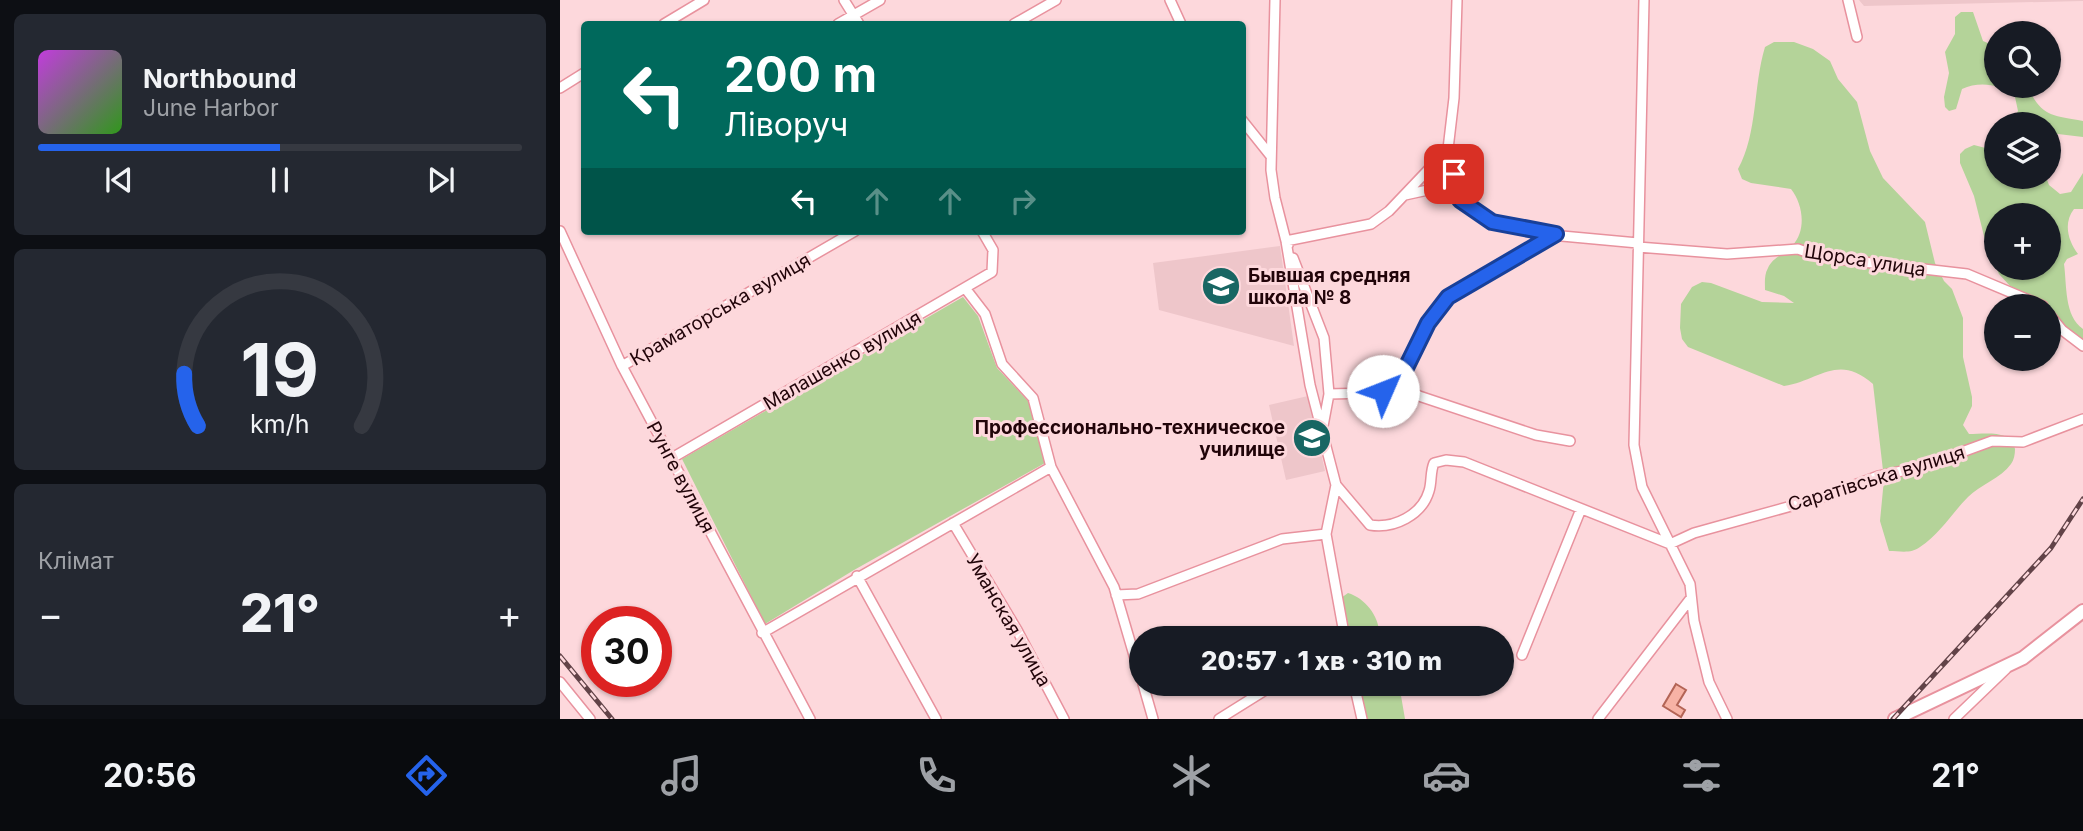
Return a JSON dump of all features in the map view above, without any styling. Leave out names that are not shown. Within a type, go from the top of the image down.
[{"type":"main road","points":[[1895,719],[2023,658],[2083,611]]},
{"type":"street","points":[[669,21],[704,0]]},
{"type":"street","points":[[844,0],[857,21]]},
{"type":"street","points":[[843,21],[880,0]]},
{"type":"street","points":[[1019,21],[1056,0]]},
{"type":"street","points":[[1170,0],[1180,21]]},
{"type":"street","points":[[1275,0],[1270,155],[1275,198],[1286,241],[1310,385],[1336,485],[1326,534],[1343,626]]},
{"type":"street","points":[[1457,0],[1454,98],[1448,149],[1460,200]]},
{"type":"street","points":[[1644,0],[1634,445],[1642,487],[1690,584],[1694,621],[1709,682],[1727,719]]},
{"type":"street","points":[[1848,0],[1857,37]]},
{"type":"street","points":[[560,88],[581,75]]},
{"type":"street","points":[[1246,125],[1270,155]]},
{"type":"street","points":[[1286,241],[1371,225],[1405,195],[1448,149]]},
{"type":"street","name":"Щорса улица","points":[[1405,195],[1437,188],[1492,222],[1556,234],[1727,254],[1798,249],[1820,257],[1967,274],[2014,294]]},
{"type":"street","name":"Рунге вулиця","points":[[560,231],[622,366],[810,719]]},
{"type":"street","points":[[1383,391],[1401,378],[1428,323],[1448,297],[1556,234]]},
{"type":"street","name":"Краматорська вулиця","points":[[622,366],[848,235]]},
{"type":"street","name":"Малашенко вулиця","points":[[672,458],[992,272],[993,250],[984,235]]},
{"type":"street","points":[[1286,241],[1324,338],[1329,394],[1322,430]]},
{"type":"street","points":[[965,288],[985,314],[1002,364],[1033,398],[1051,467],[1116,595],[1129,639]]},
{"type":"street","points":[[2061,329],[2083,346]]},
{"type":"street","points":[[1329,394],[1406,392],[1536,435],[1570,441]]},
{"type":"street","name":"Саратівська вулиця","points":[[1670,544],[1694,533],[1822,497],[1878,476],[1921,467],[1992,442],[2023,442],[2083,419]]},
{"type":"street","points":[[1336,485],[1370,525],[1378,527],[1401,521],[1419,510],[1430,488],[1434,463],[1446,460],[1464,462],[1670,544]]},
{"type":"street","points":[[762,633],[857,576],[1051,467]]},
{"type":"street","points":[[1522,655],[1581,509]]},
{"type":"street","name":"Уманская улица","points":[[953,523],[1017,630],[1064,719]]},
{"type":"street","points":[[1116,595],[1138,594],[1282,539],[1326,534]]},
{"type":"street","points":[[857,576],[936,719]]},
{"type":"street","points":[[1598,719],[1691,598]]},
{"type":"street","points":[[1954,719],[2010,664]]},
{"type":"street","points":[[560,682],[590,719]]},
{"type":"street","points":[[1146,696],[1153,719]]},
{"type":"street","points":[[1219,719],[1256,696]]},
{"type":"street","points":[[1357,696],[1362,719]]},
{"type":"shaded area","points":[[1859,0],[2083,0],[2083,1],[1864,6]]},
{"type":"shaded area","name":"Бывшая средняя школа № 8","points":[[1280,246],[1294,346],[1159,310],[1153,263]]},
{"type":"shaded area","points":[[1308,396],[1325,471],[1286,480],[1269,405]]},
{"type":"green space","points":[[1961,12],[1973,12],[1984,41],[1984,85],[1962,89],[1956,109],[1949,111],[1945,107],[1944,97],[1949,73],[1945,52],[1955,34],[1955,17]]},
{"type":"green space","points":[[1774,42],[1794,42],[1813,49],[1830,61],[1838,79],[1857,102],[1870,151],[1883,178],[1925,222],[1935,263],[1944,281],[1952,289],[1963,318],[1963,357],[1972,406],[1963,425],[1969,434],[2003,435],[2009,438],[2015,449],[2013,461],[2007,469],[1973,493],[1934,536],[1913,551],[1889,551],[1880,521],[1884,479],[1873,384],[1861,375],[1839,369],[1784,386],[1688,347],[1682,339],[1681,304],[1692,287],[1702,282],[1762,302],[1794,303],[1784,296],[1765,290],[1765,279],[1770,264],[1792,246],[1800,233],[1802,218],[1798,202],[1791,189],[1751,183],[1742,179],[1738,169],[1749,140],[1765,47]]},
{"type":"green space","points":[[2015,98],[2034,98],[2048,112],[2017,112]]},
{"type":"green space","points":[[2061,116],[2083,121],[2083,137],[2061,134]]},
{"type":"green space","points":[[1974,145],[1984,148],[1984,189],[2054,189],[2060,194],[2071,192],[2083,173],[2083,209],[2074,209],[2068,226],[2069,238],[2078,254],[2067,259],[2064,264],[2069,308],[2083,329],[2083,340],[2061,321],[2061,294],[2027,294],[2010,286],[2004,280],[2061,280],[2061,203],[1984,203],[1984,236],[1974,196],[1960,163],[1960,154]]},
{"type":"green space","points":[[963,297],[978,316],[997,368],[1029,402],[1045,463],[854,570],[765,624],[682,459]]},
{"type":"green space","points":[[1348,593],[1360,599],[1374,615],[1378,626],[1347,626],[1341,598]]},
{"type":"green space","points":[[1360,696],[1401,696],[1405,719],[1365,719]]},
{"type":"building","points":[[1676,684],[1686,690],[1677,705],[1685,710],[1681,717],[1663,706]]},
{"type":"railway","points":[[1893,719],[2051,548],[2083,499]]},
{"type":"railway","points":[[560,656],[612,719]]},
{"type":"place","name":"Бывшая средняя школа № 8","points":[[1221,286]]},
{"type":"place","name":"Профессионально-техническое училище","points":[[1312,438]]},
{"type":"route","points":[[1383,391],[1401,378],[1428,323],[1448,297],[1556,234],[1492,222],[1460,200],[1454,174]]}]
